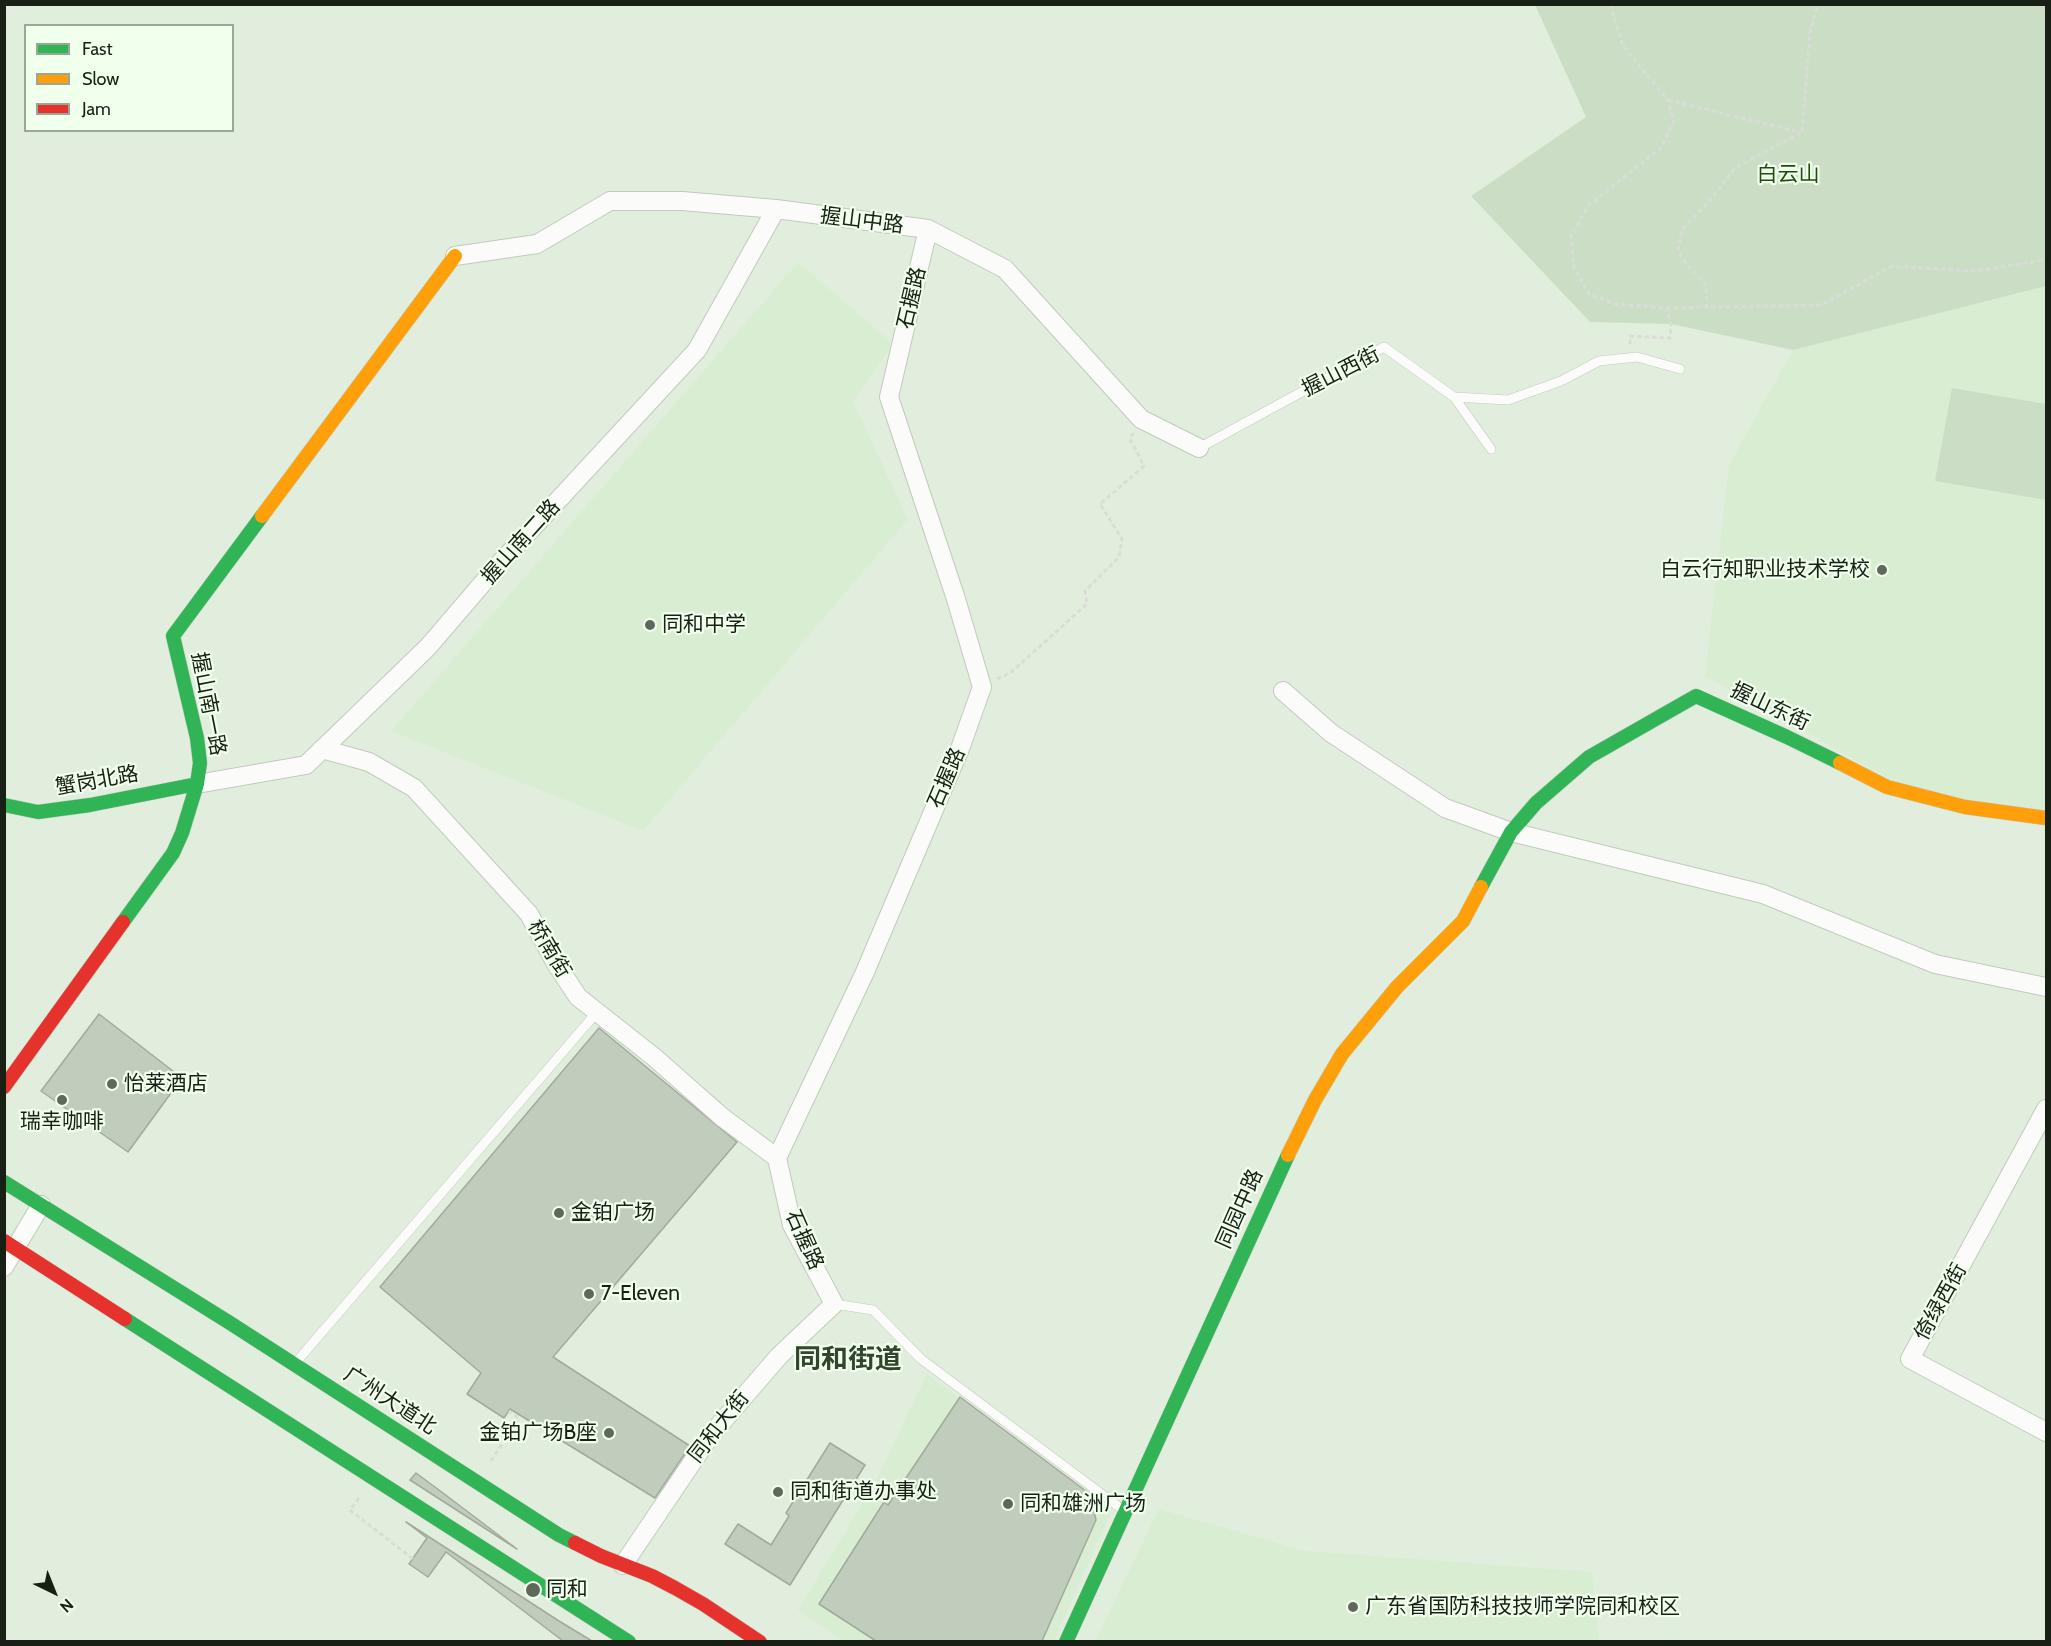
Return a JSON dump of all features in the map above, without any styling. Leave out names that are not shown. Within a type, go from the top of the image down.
[{"type":"main road","name":"握山南一路","points":[[4,1086],[173,853],[182,833],[197,784],[200,763],[197,738],[173,636],[455,256]]},
{"type":"main road","name":"握山东街","points":[[1512,832],[1536,803],[1589,758],[1696,696],[1787,737],[1887,788],[1965,807],[2046,818]]},
{"type":"main road","name":"蟹岗北路","points":[[4,805],[38,812],[90,805],[197,784]]},
{"type":"main road","name":"同园中路","points":[[1066,1641],[1315,1100],[1342,1054],[1397,987],[1463,921],[1512,832]]},
{"type":"main road","name":"广州大道北","points":[[4,1182],[295,1364],[559,1535],[601,1557],[652,1576],[694,1598],[760,1641]]},
{"type":"main road","points":[[10,1245],[568,1605],[629,1641]]},
{"type":"street","name":"握山中路","points":[[455,256],[537,244],[610,201],[682,201],[928,229],[1005,269],[1141,419],[1199,448]]},
{"type":"street","name":"握山南二路","points":[[197,784],[306,765],[428,647],[500,563],[697,350],[776,210]]},
{"type":"street","name":"石握路","points":[[834,1304],[792,1225],[777,1158],[865,972],[961,746],[982,687],[956,598],[889,397],[928,229]]},
{"type":"street","points":[[1283,691],[1331,733],[1445,808],[1512,832],[1763,894],[1935,964],[2046,987]]},
{"type":"street","name":"桥南街","points":[[322,749],[369,762],[414,788],[529,914],[555,962],[578,997],[654,1056],[722,1117],[777,1158]]},
{"type":"street","name":"倚绿西街","points":[[2046,1109],[1910,1359],[2046,1432]]},
{"type":"street","points":[[4,1267],[10,1245],[41,1205]]},
{"type":"street","name":"同和大街","points":[[623,1565],[710,1436],[779,1356],[834,1304]]},
{"type":"lane","name":"握山西街","points":[[1199,448],[1384,347],[1454,397],[1491,449]]},
{"type":"lane","points":[[1454,397],[1508,400],[1561,381],[1599,361],[1637,357],[1680,369]]},
{"type":"lane","points":[[295,1364],[597,1012]]},
{"type":"lane","points":[[834,1304],[873,1310],[921,1359],[1126,1512]]},
{"type":"path","points":[[1610,4],[1623,46],[1668,100],[1674,121],[1662,147],[1589,206],[1571,236],[1574,267],[1589,294],[1615,304],[1666,308],[1821,305],[1892,266],[1974,271],[2046,260]]},
{"type":"path","points":[[1802,132],[1810,33],[1818,4]]},
{"type":"path","points":[[1668,100],[1802,132]]},
{"type":"path","points":[[1707,309],[1706,285],[1686,264],[1678,250],[1682,230],[1710,200],[1734,168],[1802,132]]},
{"type":"path","points":[[1630,358],[1630,336],[1670,338],[1671,324],[1666,308]]},
{"type":"path","points":[[982,687],[1010,673],[1087,604],[1085,591],[1119,558],[1122,539],[1100,504],[1144,466],[1130,440],[1141,419]]},
{"type":"path","points":[[477,1482],[519,1418],[509,1411]]},
{"type":"path","points":[[374,1479],[350,1510],[413,1559]]},
{"type":"shaded area","name":"同和中学","points":[[798,262],[893,344],[853,402],[908,519],[643,831],[391,731]]},
{"type":"shaded area","name":"白云行知职业技术学校","points":[[2046,286],[2046,818],[1920,796],[1705,676],[1729,465],[1793,350]]},
{"type":"shaded area","points":[[927,1374],[1111,1512],[1054,1641],[844,1641],[798,1610],[874,1484]]},
{"type":"shaded area","name":"广东省国防科技技师学院同和校区","points":[[1159,1509],[1305,1551],[1592,1572],[1599,1641],[1095,1641]]},
{"type":"green space","name":"白云山","points":[[1535,5],[2046,5],[2046,286],[1793,350],[1671,324],[1590,322],[1471,196],[1586,117]]},
{"type":"green space","points":[[1952,388],[2046,404],[2046,500],[1935,481]]},
{"type":"building","name":"怡莱酒店","points":[[99,1014],[182,1078],[128,1152],[41,1091]]},
{"type":"building","name":"金铂广场","points":[[599,1028],[737,1142],[553,1357],[690,1446],[655,1498],[510,1409],[504,1418],[467,1394],[481,1373],[380,1287]]},
{"type":"building","name":"同和雄洲广场","points":[[960,1397],[1090,1494],[1096,1520],[1042,1641],[876,1641],[819,1604],[884,1502],[888,1505]]},
{"type":"building","points":[[830,1443],[865,1465],[790,1585],[725,1544],[738,1524],[771,1545],[789,1516],[786,1513]]},
{"type":"building","points":[[416,1473],[443,1493],[517,1549],[410,1480]]},
{"type":"building","points":[[406,1522],[592,1641],[563,1641],[446,1552],[428,1577],[409,1564],[427,1538]]},
{"type":"traffic: fast","points":[[123,922],[173,853],[182,833],[197,784],[200,763],[197,738],[173,636],[262,516]]},
{"type":"traffic: fast","points":[[1481,887],[1511,832],[1536,803],[1589,757],[1696,696],[1840,763]]},
{"type":"traffic: fast","points":[[4,805],[38,812],[90,805],[197,784]]},
{"type":"traffic: fast","points":[[1066,1642],[1288,1155]]},
{"type":"traffic: fast","points":[[4,1182],[575,1543]]},
{"type":"traffic: fast","points":[[125,1319],[629,1642]]},
{"type":"traffic: slow","points":[[262,516],[455,256]]},
{"type":"traffic: slow","points":[[1840,763],[1887,787],[1965,807],[2046,818]]},
{"type":"traffic: slow","points":[[1288,1155],[1315,1100],[1342,1054],[1397,987],[1463,921],[1481,887]]},
{"type":"traffic: jam","points":[[4,1087],[123,922]]},
{"type":"traffic: jam","points":[[4,1241],[125,1319]]},
{"type":"traffic: jam","points":[[575,1543],[675,1588],[760,1642]]},
{"type":"place","name":"白云行知职业技术学校","points":[[1882,570]]},
{"type":"place","name":"同和中学","points":[[650,625]]},
{"type":"place","name":"怡莱酒店","points":[[112,1084]]},
{"type":"place","name":"瑞幸咖啡","points":[[62,1100]]},
{"type":"place","name":"金铂广场","points":[[559,1213]]},
{"type":"place","name":"7-Eleven","points":[[589,1294]]},
{"type":"place","name":"金铂广场B座","points":[[609,1433]]},
{"type":"place","name":"同和街道办事处","points":[[778,1492]]},
{"type":"place","name":"同和雄洲广场","points":[[1008,1504]]},
{"type":"place","name":"同和","points":[[533,1590]]},
{"type":"place","name":"广东省国防科技技师学院同和校区","points":[[1353,1607]]},
{"type":"district","name":"同和街道","points":[[848,1360]]}]
